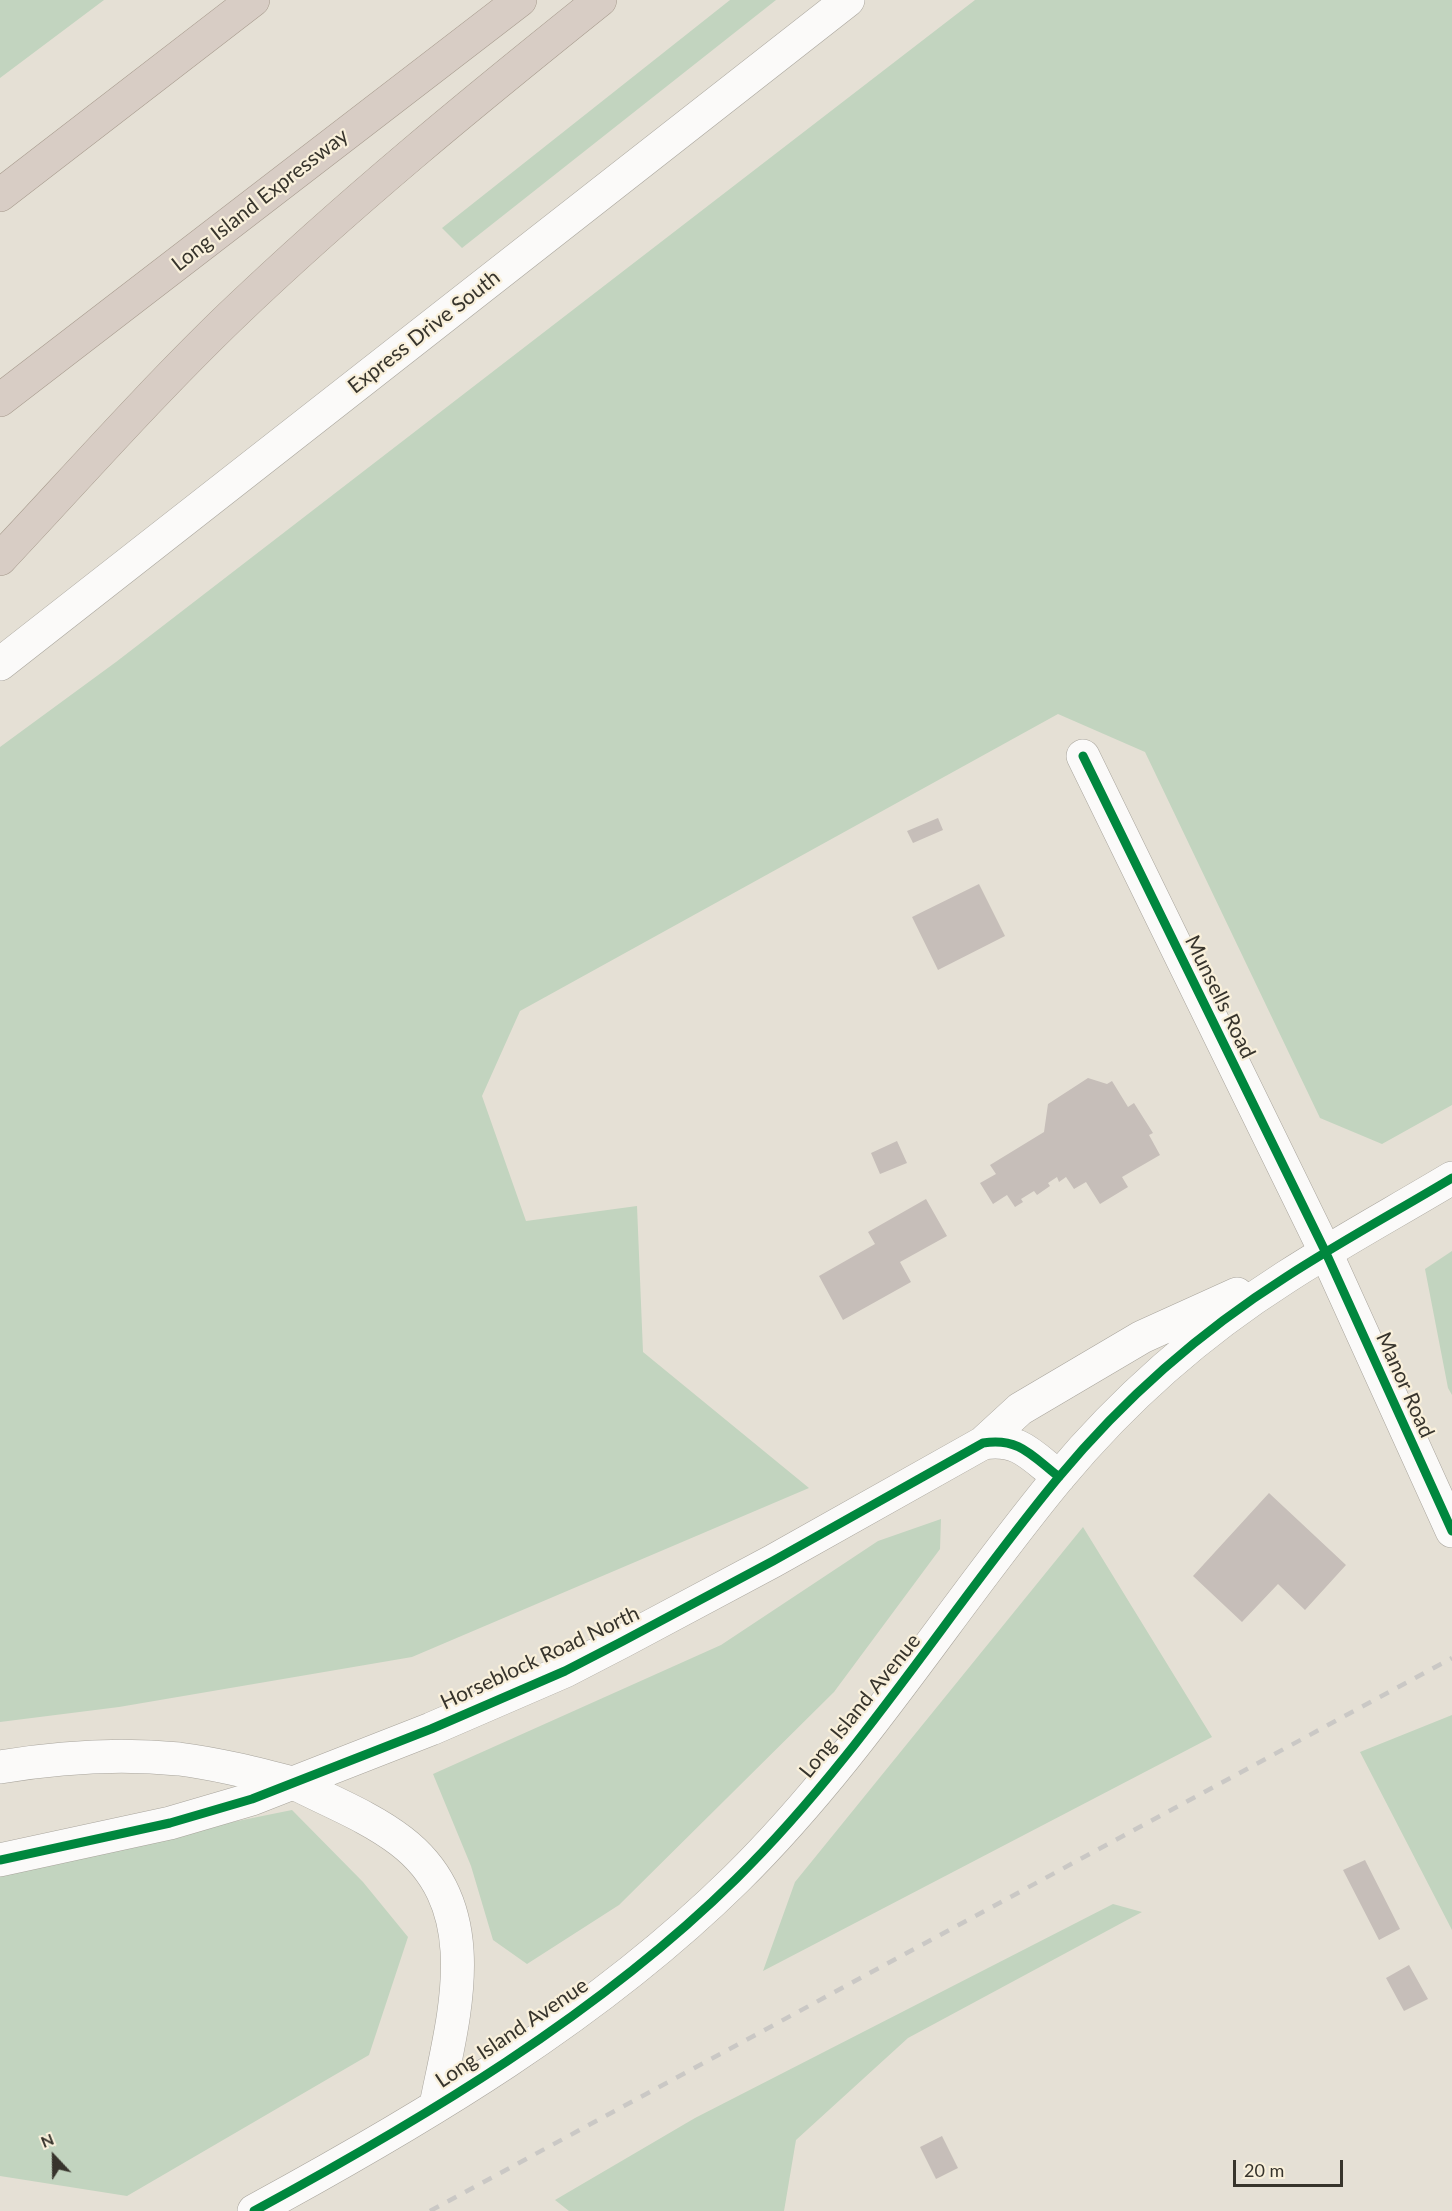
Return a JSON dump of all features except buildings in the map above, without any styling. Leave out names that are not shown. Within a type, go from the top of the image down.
[{"type":"highway","points":[[0,195],[253,0]]},
{"type":"highway","name":"Long Island Expressway","points":[[0,400],[520,0]]},
{"type":"highway","points":[[0,560],[165,384],[293,258],[462,111],[600,0]]},
{"type":"street","name":"Express Drive South","points":[[0,664],[848,0]]},
{"type":"street","name":"Munsells Road","points":[[1083,756],[1326,1253]]},
{"type":"street","name":"Long Island Avenue","points":[[254,2211],[436,2106],[596,1999],[647,1960],[740,1875],[874,1720],[1059,1477],[1135,1398],[1193,1345],[1250,1301],[1452,1178]]},
{"type":"street","name":"Horseblock Road North","points":[[0,1860],[170,1823],[296,1784],[564,1671],[773,1561],[982,1443],[1020,1409],[1142,1337],[1326,1253]]},
{"type":"street","name":"Manor Road","points":[[1326,1253],[1452,1531]]},
{"type":"street","points":[[982,1443],[998,1440],[1020,1446],[1059,1477]]},
{"type":"street","points":[[0,1767],[74,1758],[178,1759],[226,1767],[296,1784],[400,1840],[426,1866],[449,1907],[457,1932],[459,1957],[450,2034],[436,2106]]},
{"type":"green space","points":[[0,0],[104,0],[0,78]]},
{"type":"green space","points":[[730,0],[776,0],[462,248],[442,228]]},
{"type":"green space","points":[[975,0],[1452,0],[1452,1105],[1382,1144],[1320,1118],[1145,752],[1058,714],[520,1011],[482,1096],[526,1221],[637,1206],[643,1352],[809,1488],[412,1657],[119,1707],[0,1722],[0,747],[116,662]]},
{"type":"green space","points":[[1452,1251],[1452,1395],[1448,1388],[1425,1269]]},
{"type":"green space","points":[[941,1519],[940,1549],[834,1692],[619,1905],[527,1964],[493,1940],[471,1866],[433,1774],[721,1645],[878,1541]]},
{"type":"green space","points":[[1083,1527],[1212,1737],[763,1971],[795,1882]]},
{"type":"green space","points":[[1452,1715],[1452,1930],[1360,1752]]},
{"type":"green space","points":[[292,1810],[363,1882],[408,1937],[369,2055],[127,2196],[0,2176],[0,1869]]},
{"type":"green space","points":[[1113,1904],[1142,1912],[908,2038],[796,2140],[784,2211],[569,2211],[555,2200],[695,2118]]},
{"type":"railway","points":[[430,2211],[1452,1658]]},
{"type":"cycle path","points":[[1083,756],[1326,1253],[1452,1531]]},
{"type":"cycle path","points":[[254,2211],[381,2139],[507,2062],[567,2020],[683,1929],[736,1879],[823,1784],[1058,1478],[1136,1395],[1193,1344],[1254,1298],[1327,1251],[1452,1178]]},
{"type":"cycle path","points":[[0,1860],[170,1823],[252,1799],[431,1729],[565,1671],[623,1641],[773,1561],[983,1443],[995,1442],[1016,1446],[1033,1455],[1059,1477]]}]
